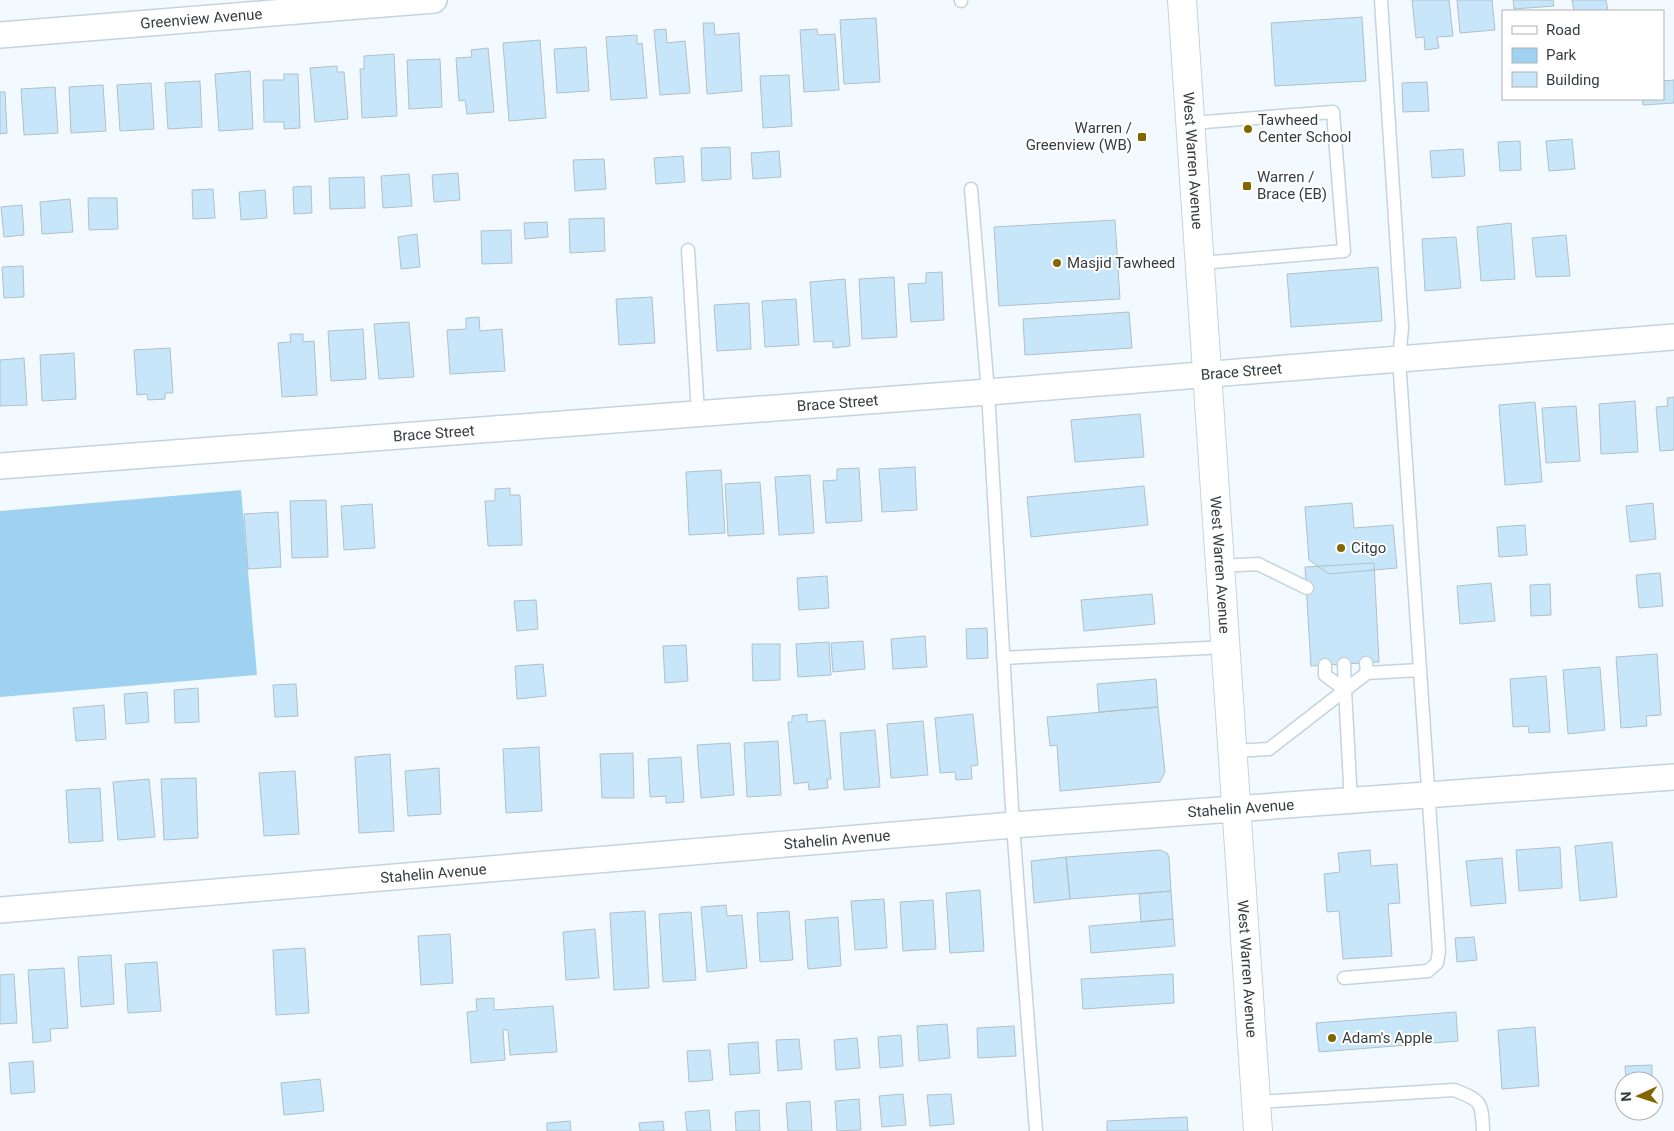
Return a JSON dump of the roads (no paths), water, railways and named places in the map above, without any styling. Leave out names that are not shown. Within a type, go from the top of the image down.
[{"type":"main road","name":"West Warren Avenue","points":[[1182,0],[1209,375],[1258,1131]]},
{"type":"street","name":"Greenview Avenue","points":[[0,35],[434,0]]},
{"type":"street","name":"Brace Street","points":[[0,466],[1209,375],[1674,337]]},
{"type":"street","name":"Stahelin Avenue","points":[[0,910],[1013,825],[1351,802],[1674,777]]},
{"type":"lane","points":[[1344,978],[1428,971],[1437,963],[1439,951],[1399,359],[1402,328],[1381,0]]},
{"type":"lane","points":[[1191,123],[1333,112],[1344,251],[1201,263]]},
{"type":"lane","points":[[971,189],[988,392],[1013,825],[1036,1131]]},
{"type":"lane","points":[[688,250],[698,413]]},
{"type":"lane","points":[[1221,566],[1258,564],[1307,588]]},
{"type":"lane","points":[[1003,658],[1227,647]]},
{"type":"lane","points":[[1344,664],[1351,802]]},
{"type":"lane","points":[[1324,665],[1325,675],[1345,690]]},
{"type":"lane","points":[[1234,751],[1269,748],[1345,690],[1367,668],[1420,670]]},
{"type":"lane","points":[[1256,1102],[1454,1090],[1476,1098],[1482,1109],[1483,1131]]},
{"type":"place","name":"Tawheed Center School","points":[[1248,129]]},
{"type":"place","name":"Warren / Greenview (WB)","points":[[1142,137]]},
{"type":"place","name":"Warren / Brace (EB)","points":[[1247,186]]},
{"type":"place","name":"Masjid Tawheed","points":[[1057,263]]},
{"type":"place","name":"Citgo","points":[[1341,548]]},
{"type":"place","name":"Adam's Apple","points":[[1332,1038]]}]
